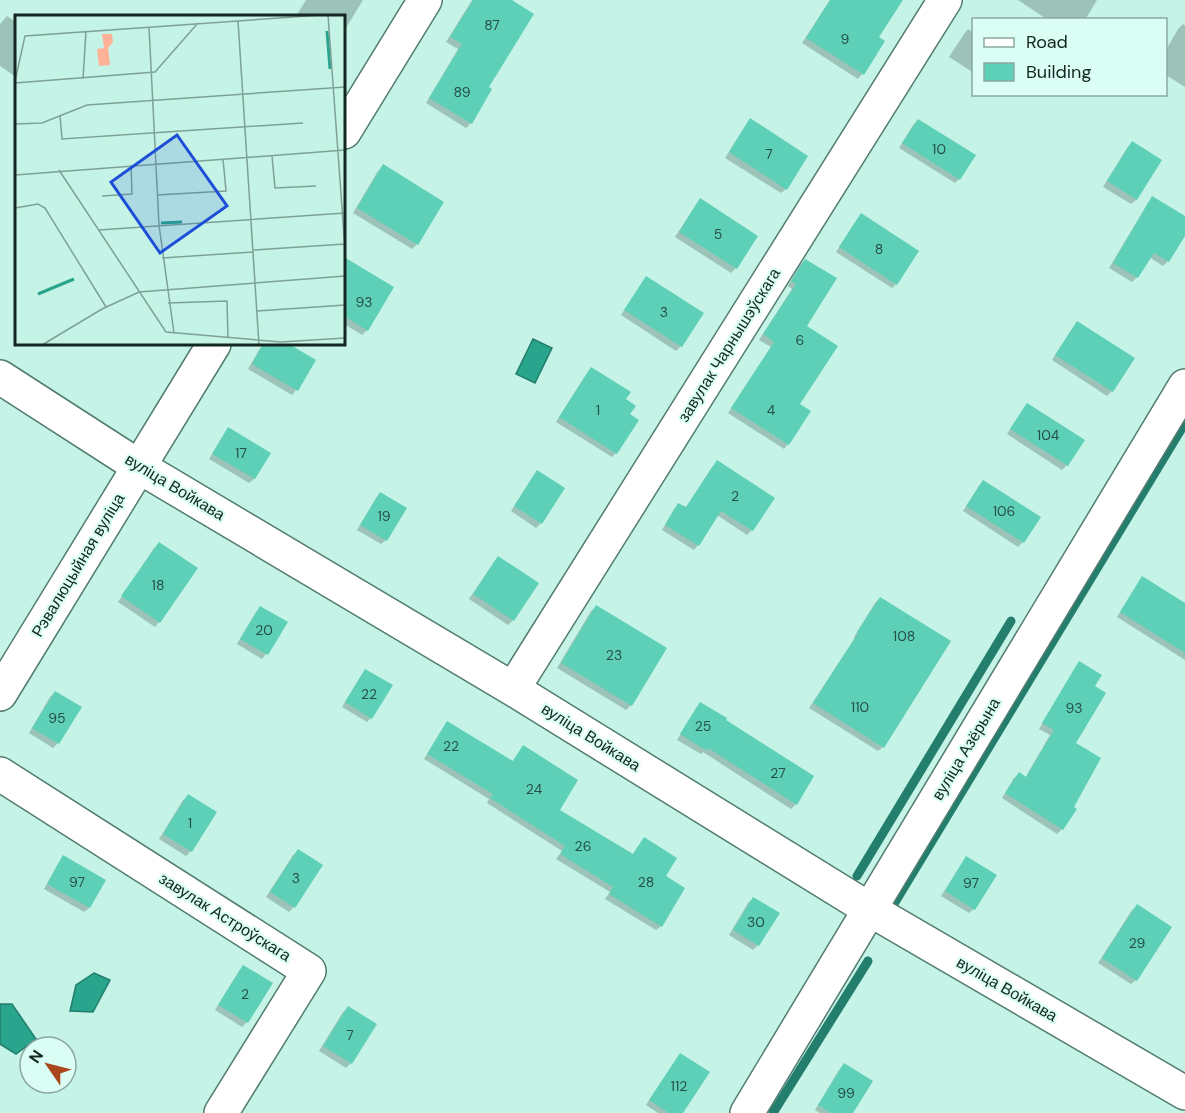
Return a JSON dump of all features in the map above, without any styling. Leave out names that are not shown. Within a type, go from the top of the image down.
[{"type":"street","points":[[345,130],[425,0]]},
{"type":"street","name":"завулак Чарнышэўскага","points":[[513,689],[945,0]]},
{"type":"street","name":"Рэвалюцыйная вуліца","points":[[0,694],[213,345]]},
{"type":"street","name":"вуліца Войкава","points":[[0,377],[138,466],[513,689],[869,909],[1185,1093]]},
{"type":"street","name":"вуліца Азёрына","points":[[747,1113],[1185,386]]},
{"type":"street","name":"завулак Астроўскага","points":[[0,774],[309,971],[221,1113]]},
{"type":"shaded area","points":[[533,339],[552,348],[535,383],[516,374]]},
{"type":"shaded area","points":[[94,973],[110,980],[93,1012],[70,1011],[76,985]]},
{"type":"shaded area","points":[[0,1004],[12,1004],[33,1035],[18,1035],[18,1052],[16,1054],[0,1044]]},
{"type":"building","points":[[473,0],[512,0],[534,14],[489,87],[492,89],[472,124],[429,98],[462,44],[450,37]]},
{"type":"building","points":[[830,0],[903,0],[879,37],[885,41],[864,75],[806,38]]},
{"type":"building","points":[[750,118],[808,156],[787,190],[729,152]]},
{"type":"building","points":[[918,119],[976,155],[960,180],[902,143]]},
{"type":"building","points":[[1132,141],[1162,160],[1137,200],[1107,181]]},
{"type":"building","points":[[383,164],[444,202],[418,245],[357,208]]},
{"type":"building","points":[[1152,196],[1185,216],[1185,236],[1169,262],[1154,253],[1138,278],[1113,263]]},
{"type":"building","points":[[700,198],[758,236],[737,269],[679,232]]},
{"type":"building","points":[[861,213],[919,251],[897,285],[839,247]]},
{"type":"building","points":[[345,258],[394,287],[368,331],[345,317]]},
{"type":"building","points":[[805,259],[837,278],[807,326],[838,346],[800,404],[811,411],[789,445],[731,408],[774,342],[763,334],[796,284],[791,281]]},
{"type":"building","points":[[646,276],[704,313],[682,347],[624,310]]},
{"type":"building","points":[[1077,321],[1135,358],[1113,392],[1055,355]]},
{"type":"building","points":[[262,345],[291,345],[316,360],[298,391],[252,364]]},
{"type":"building","points":[[591,367],[631,392],[626,399],[636,406],[630,414],[639,420],[617,454],[559,417]]},
{"type":"building","points":[[1027,403],[1085,440],[1068,466],[1010,429]]},
{"type":"building","points":[[228,427],[271,453],[255,479],[212,454]]},
{"type":"building","points":[[717,460],[775,498],[753,531],[721,511],[699,546],[665,525],[678,503],[686,507]]},
{"type":"building","points":[[537,470],[565,488],[542,524],[514,506]]},
{"type":"building","points":[[983,480],[1041,517],[1024,543],[966,506]]},
{"type":"building","points":[[380,492],[407,508],[387,541],[360,525]]},
{"type":"building","points":[[159,542],[198,568],[160,623],[121,596]]},
{"type":"building","points":[[498,556],[539,583],[514,621],[473,594]]},
{"type":"building","points":[[1142,576],[1185,603],[1185,653],[1120,612]]},
{"type":"building","points":[[880,597],[951,641],[884,748],[813,703]]},
{"type":"building","points":[[596,605],[667,648],[632,706],[561,663]]},
{"type":"building","points":[[260,606],[288,622],[268,655],[240,639]]},
{"type":"building","points":[[1079,661],[1102,675],[1095,686],[1106,693],[1076,743],[1101,758],[1074,807],[1077,809],[1063,830],[1005,793],[1019,772],[1026,777],[1054,730],[1042,723]]},
{"type":"building","points":[[365,669],[393,685],[372,719],[345,702]]},
{"type":"building","points":[[55,691],[82,707],[59,744],[32,728]]},
{"type":"building","points":[[700,702],[814,776],[797,805],[708,748],[707,751],[680,734]]},
{"type":"building","points":[[447,721],[513,761],[523,745],[578,780],[560,810],[633,854],[644,837],[677,858],[666,876],[685,888],[662,927],[609,894],[613,887],[560,854],[565,846],[490,798],[493,794],[427,754]]},
{"type":"building","points":[[188,794],[217,812],[192,852],[163,834]]},
{"type":"building","points":[[298,849],[323,865],[295,908],[270,892]]},
{"type":"building","points":[[63,855],[106,880],[90,908],[47,884]]},
{"type":"building","points":[[966,856],[997,875],[975,910],[945,891]]},
{"type":"building","points":[[753,897],[780,913],[759,946],[733,930]]},
{"type":"building","points":[[1137,904],[1172,927],[1137,981],[1102,958]]},
{"type":"building","points":[[243,965],[273,983],[248,1023],[218,1005]]},
{"type":"building","points":[[348,1006],[377,1024],[352,1064],[323,1046]]},
{"type":"building","points":[[680,1053],[710,1072],[683,1113],[669,1113],[649,1100]]},
{"type":"building","points":[[844,1063],[873,1081],[853,1113],[831,1113],[818,1105]]},
{"type":"waterway","points":[[894,904],[1185,423]]},
{"type":"waterway","points":[[857,876],[1011,621]]},
{"type":"waterway","points":[[773,1113],[868,961]]}]
